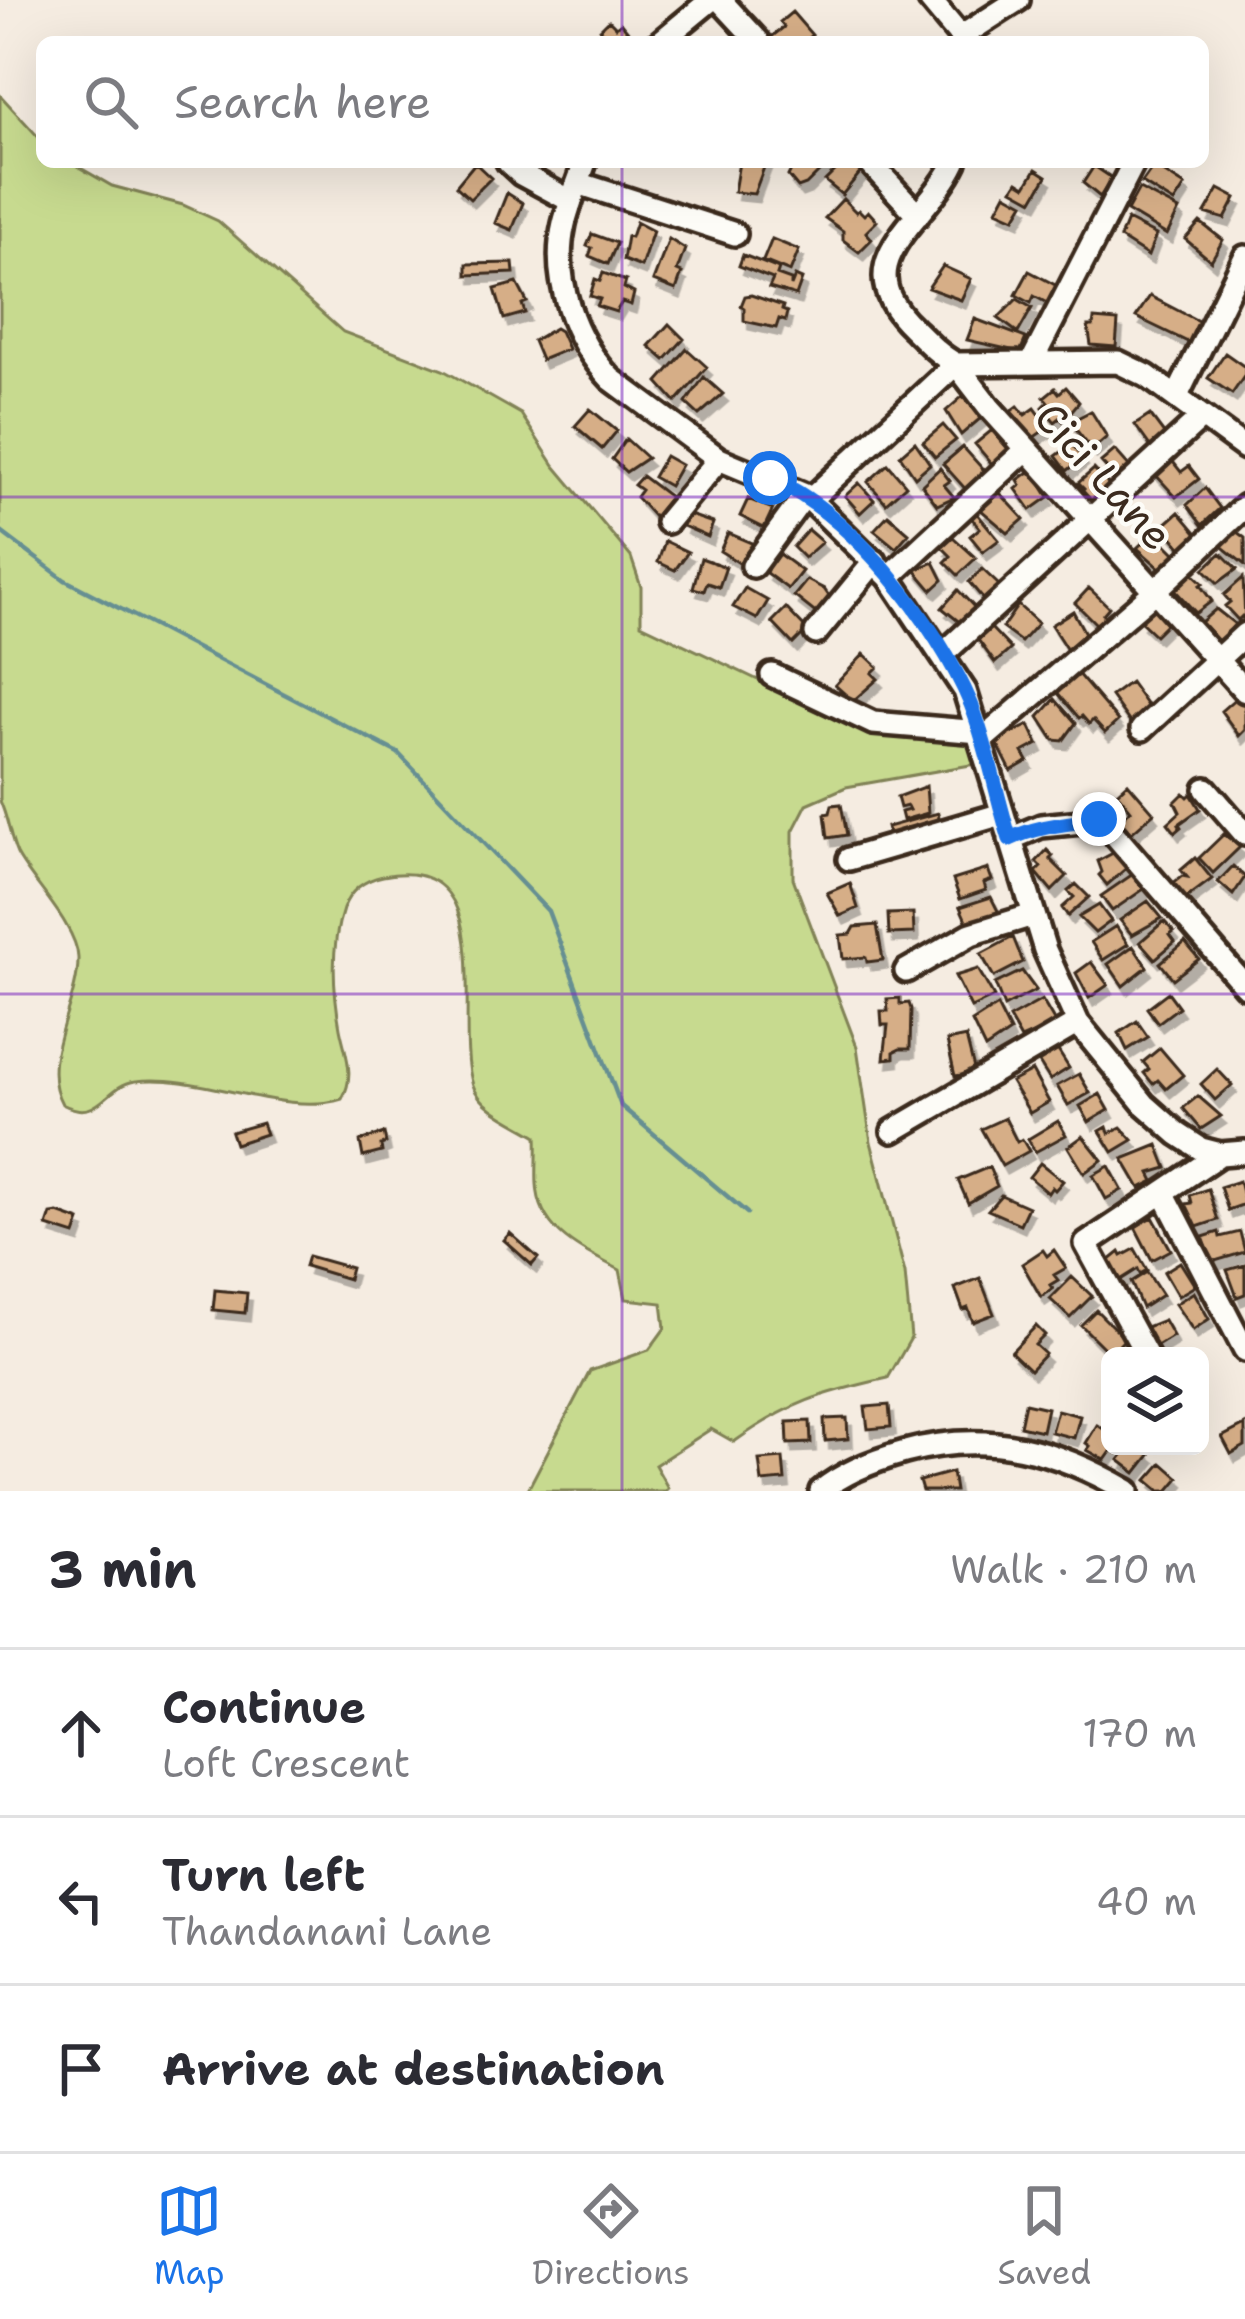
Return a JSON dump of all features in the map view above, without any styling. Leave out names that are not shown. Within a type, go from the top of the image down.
[{"type":"street","points":[[668,36],[715,0],[753,36]]},
{"type":"street","points":[[929,0],[960,36]]},
{"type":"street","points":[[967,36],[1018,0]]},
{"type":"street","points":[[514,168],[520,174],[578,182],[735,234]]},
{"type":"street","points":[[875,168],[918,215]]},
{"type":"street","name":"Cici Lane","points":[[952,168],[888,254],[886,292],[896,312],[956,364],[1245,691]]},
{"type":"street","points":[[1030,363],[1131,168]]},
{"type":"street","points":[[578,182],[560,248],[560,271],[565,295],[596,364],[719,459],[808,497],[882,569],[965,691],[1033,915],[1078,1023],[1144,1104],[1191,1144],[1220,1154],[1245,1152]]},
{"type":"street","points":[[1178,397],[1245,257]]},
{"type":"street","points":[[753,566],[808,497],[956,364],[1118,362],[1178,397],[1245,448]]},
{"type":"street","points":[[943,654],[1202,417]]},
{"type":"street","points":[[816,633],[882,569],[1027,449]]},
{"type":"street","points":[[667,522],[719,459]]},
{"type":"street","points":[[772,675],[873,723],[981,736],[1155,591],[1245,506]]},
{"type":"street","points":[[1142,729],[1245,634]]},
{"type":"street","points":[[1206,789],[1245,834]]},
{"type":"street","points":[[849,859],[1002,814]]},
{"type":"street","points":[[1010,839],[1041,826],[1102,820],[1245,986]]},
{"type":"street","points":[[906,971],[971,934],[1033,915]]},
{"type":"street","points":[[893,1131],[1078,1023]]},
{"type":"street","points":[[1142,1347],[1086,1244],[1220,1154]]},
{"type":"street","points":[[1163,1192],[1245,1350]]},
{"type":"street","points":[[821,1491],[889,1456],[964,1441],[1031,1447],[1128,1491]]},
{"type":"green space","points":[[0,95],[36,134],[36,168],[80,168],[112,186],[183,205],[218,221],[343,332],[443,370],[521,414],[554,465],[631,557],[641,587],[641,624],[833,716],[890,733],[968,737],[976,764],[846,787],[807,804],[793,831],[793,878],[857,1047],[871,1142],[905,1273],[911,1338],[888,1378],[807,1401],[734,1442],[711,1429],[655,1465],[668,1488],[665,1491],[527,1491],[590,1371],[649,1350],[665,1328],[662,1303],[626,1299],[620,1270],[554,1227],[540,1201],[537,1136],[477,1094],[468,1057],[466,948],[459,915],[445,890],[421,876],[383,876],[354,891],[346,902],[334,968],[349,1072],[342,1099],[295,1103],[161,1080],[125,1084],[94,1107],[75,1109],[62,1104],[54,1069],[77,976],[76,945],[17,854],[0,801]]},
{"type":"building","points":[[792,12],[812,35],[773,36],[784,27],[780,22]]},
{"type":"building","points":[[609,20],[616,27],[621,23],[632,36],[606,36],[600,29]]},
{"type":"building","points":[[471,168],[480,168],[491,178],[470,199],[456,186]]},
{"type":"building","points":[[738,168],[764,168],[754,194],[734,192]]},
{"type":"building","points":[[792,168],[823,168],[798,188],[788,176]]},
{"type":"building","points":[[838,168],[861,172],[842,195],[825,181]]},
{"type":"building","points":[[1093,168],[1112,178],[1100,197],[1083,183]]},
{"type":"building","points":[[1157,168],[1185,186],[1174,203],[1142,183]]},
{"type":"building","points":[[1036,169],[1047,176],[1033,200],[1013,189],[1018,181],[1026,186]]},
{"type":"building","points":[[1139,189],[1179,210],[1167,235],[1127,211]]},
{"type":"building","points":[[1219,189],[1236,198],[1225,219],[1205,213]]},
{"type":"building","points":[[507,193],[523,203],[512,230],[495,223]]},
{"type":"building","points":[[1006,193],[1024,203],[1015,218],[997,210]]},
{"type":"building","points":[[843,199],[856,212],[864,215],[868,211],[877,221],[866,232],[872,239],[859,252],[825,218]]},
{"type":"building","points":[[1127,220],[1156,235],[1148,256],[1120,238]]},
{"type":"building","points":[[636,222],[653,231],[641,267],[623,260],[627,236],[631,237]]},
{"type":"building","points":[[1200,222],[1223,240],[1211,261],[1185,239]]},
{"type":"building","points":[[592,234],[617,243],[608,264],[589,256]]},
{"type":"building","points":[[669,239],[685,249],[676,290],[653,281]]},
{"type":"building","points":[[772,239],[799,250],[790,272],[763,261]]},
{"type":"building","points":[[743,255],[779,269],[777,275],[791,280],[791,286],[795,276],[802,279],[796,296],[769,288],[773,279],[739,266]]},
{"type":"building","points":[[513,263],[514,273],[467,275],[467,264]]},
{"type":"building","points":[[943,266],[971,279],[961,300],[928,288]]},
{"type":"building","points":[[1029,271],[1059,287],[1047,303],[1034,296],[1031,303],[1016,295]]},
{"type":"building","points":[[603,273],[626,281],[624,288],[634,293],[631,305],[622,302],[616,312],[597,306],[600,299],[590,296],[595,279],[600,281]]},
{"type":"building","points":[[517,283],[527,302],[522,304],[525,313],[504,319],[495,289]]},
{"type":"building","points":[[745,296],[783,306],[785,321],[779,319],[776,328],[744,321],[741,306]]},
{"type":"building","points":[[1150,296],[1202,323],[1190,343],[1136,317]]},
{"type":"building","points":[[1017,299],[1032,308],[1018,333],[998,318]]},
{"type":"building","points":[[975,319],[1026,338],[1020,352],[967,340]]},
{"type":"building","points":[[1094,319],[1118,321],[1116,347],[1091,345],[1088,326],[1093,326]]},
{"type":"building","points":[[669,324],[684,339],[665,360],[649,346]]},
{"type":"building","points":[[555,328],[568,349],[541,360],[533,341]]},
{"type":"building","points":[[687,349],[707,367],[676,402],[658,382]]},
{"type":"building","points":[[1225,353],[1245,367],[1232,394],[1208,378]]},
{"type":"building","points":[[704,377],[723,394],[699,415],[686,403]]},
{"type":"building","points":[[1066,387],[1079,402],[1063,421],[1055,422],[1043,407],[1048,402],[1044,397],[1055,388],[1059,393]]},
{"type":"building","points":[[963,396],[982,417],[961,435],[946,411]]},
{"type":"building","points":[[1018,406],[1025,415],[1035,408],[1049,427],[1030,440],[1010,412]]},
{"type":"building","points":[[590,409],[617,431],[602,449],[575,426]]},
{"type":"building","points":[[1091,411],[1107,437],[1092,450],[1070,422]]},
{"type":"building","points":[[1150,415],[1165,435],[1150,446],[1135,425]]},
{"type":"building","points":[[943,425],[956,440],[935,457],[923,442]]},
{"type":"building","points":[[992,430],[1014,456],[997,470],[975,444]]},
{"type":"building","points":[[626,439],[647,458],[626,472],[612,459]]},
{"type":"building","points":[[915,442],[930,464],[915,477],[900,455]]},
{"type":"building","points":[[1072,444],[1083,458],[1067,471],[1056,456]]},
{"type":"building","points":[[963,447],[990,477],[969,493],[943,464]]},
{"type":"building","points":[[1115,450],[1131,468],[1117,480],[1101,462]]},
{"type":"building","points":[[665,456],[681,465],[669,486],[653,477]]},
{"type":"building","points":[[1170,458],[1181,472],[1189,466],[1199,479],[1176,497],[1153,472]]},
{"type":"building","points":[[888,464],[906,485],[886,503],[868,482]]},
{"type":"building","points":[[940,468],[950,481],[944,485],[954,497],[937,505],[922,485]]},
{"type":"building","points":[[1094,469],[1109,485],[1089,503],[1078,483]]},
{"type":"building","points":[[1032,470],[1049,497],[1031,510],[1016,489],[1021,485],[1018,480]]},
{"type":"building","points":[[642,476],[670,497],[654,517],[636,497],[641,490],[634,485]]},
{"type":"building","points":[[859,483],[874,500],[860,513],[845,496]]},
{"type":"building","points":[[1205,488],[1220,508],[1202,525],[1187,505]]},
{"type":"building","points":[[1000,493],[1024,519],[1008,533],[981,510]]},
{"type":"building","points":[[748,499],[773,509],[764,528],[740,516]]},
{"type":"building","points":[[975,511],[999,540],[983,552],[970,536],[980,528],[969,515]]},
{"type":"building","points":[[1179,512],[1201,538],[1185,552],[1163,526]]},
{"type":"building","points":[[687,514],[713,523],[708,537],[683,526]]},
{"type":"building","points":[[888,515],[909,533],[896,548],[874,530]]},
{"type":"building","points":[[1233,529],[1245,538],[1245,565],[1220,545]]},
{"type":"building","points":[[808,530],[822,542],[804,558],[793,547]]},
{"type":"building","points":[[1154,532],[1176,554],[1161,569],[1137,548]]},
{"type":"building","points":[[728,533],[754,544],[744,566],[720,551]]},
{"type":"building","points":[[953,537],[976,558],[958,575],[945,562],[951,556],[942,547]]},
{"type":"building","points":[[665,541],[688,552],[675,570],[658,562]]},
{"type":"building","points":[[1221,553],[1237,569],[1218,583],[1204,569]]},
{"type":"building","points":[[779,554],[802,571],[788,589],[766,573],[771,559]]},
{"type":"building","points":[[701,558],[726,567],[719,587],[707,583],[704,591],[693,588]]},
{"type":"building","points":[[934,562],[943,580],[932,590],[915,570]]},
{"type":"building","points":[[982,569],[999,585],[984,600],[969,582]]},
{"type":"building","points":[[1188,569],[1212,601],[1196,613],[1173,584]]},
{"type":"building","points":[[1243,578],[1245,619],[1238,620],[1225,606],[1230,602],[1224,595]]},
{"type":"building","points":[[807,580],[831,599],[818,615],[794,596]]},
{"type":"building","points":[[745,588],[768,601],[757,619],[733,607]]},
{"type":"building","points":[[1089,588],[1109,607],[1103,614],[1108,618],[1099,627],[1075,603]]},
{"type":"building","points":[[958,590],[977,610],[962,624],[942,608]]},
{"type":"building","points":[[1018,605],[1038,623],[1021,642],[1002,628]]},
{"type":"building","points":[[1154,607],[1169,621],[1155,635],[1140,621]]},
{"type":"building","points":[[786,608],[807,630],[793,644],[772,622]]},
{"type":"building","points":[[1216,609],[1235,624],[1220,643],[1201,622]]},
{"type":"building","points":[[1073,611],[1087,637],[1067,650],[1051,625]]},
{"type":"building","points":[[991,628],[1011,649],[995,663],[978,640]]},
{"type":"building","points":[[864,654],[878,667],[872,673],[878,679],[853,701],[835,685]]},
{"type":"building","points":[[1077,673],[1118,721],[1105,733],[1093,720],[1089,724],[1079,718],[1056,691]]},
{"type":"building","points":[[1130,682],[1150,710],[1131,724],[1111,696]]},
{"type":"building","points":[[1238,696],[1245,704],[1245,730],[1239,736],[1221,711]]},
{"type":"building","points":[[1055,699],[1076,723],[1063,741],[1054,740],[1039,717]]},
{"type":"building","points":[[1029,725],[1038,744],[1023,752],[1028,761],[1011,771],[996,741]]},
{"type":"building","points":[[1128,783],[1154,813],[1128,836],[1116,823],[1131,810],[1117,793]]},
{"type":"building","points":[[926,786],[928,813],[903,820],[901,812],[909,810],[900,808],[897,797]]},
{"type":"building","points":[[1184,793],[1191,794],[1200,809],[1175,832],[1168,823],[1180,812],[1175,802]]},
{"type":"building","points":[[841,804],[847,835],[828,838],[825,814],[832,805]]},
{"type":"building","points":[[938,813],[941,825],[890,840],[887,827]]},
{"type":"building","points":[[1224,834],[1240,847],[1213,873],[1199,858]]},
{"type":"building","points":[[1047,850],[1067,876],[1052,891],[1036,872],[1041,867],[1036,862]]},
{"type":"building","points":[[1113,853],[1129,866],[1107,885],[1099,875],[1098,861]]},
{"type":"building","points":[[1195,858],[1212,879],[1185,899],[1172,884],[1187,877],[1181,870]]},
{"type":"building","points":[[1233,866],[1245,877],[1233,895],[1218,882]]},
{"type":"building","points":[[988,869],[992,880],[984,883],[986,890],[960,899],[953,880]]},
{"type":"building","points":[[1133,874],[1144,889],[1112,911],[1101,896]]},
{"type":"building","points":[[850,883],[858,908],[840,916],[827,893]]},
{"type":"building","points":[[1076,884],[1089,897],[1068,916],[1062,908],[1074,897],[1068,891]]},
{"type":"building","points":[[991,897],[999,913],[969,927],[960,907]]},
{"type":"building","points":[[1148,901],[1162,918],[1132,935],[1120,920]]},
{"type":"building","points":[[1099,905],[1111,921],[1095,933],[1079,917]]},
{"type":"building","points":[[913,913],[914,933],[889,934],[888,914]]},
{"type":"building","points":[[1164,921],[1174,932],[1170,935],[1175,942],[1155,959],[1140,942]]},
{"type":"building","points":[[877,925],[883,960],[843,959],[840,935],[851,934],[855,927]]},
{"type":"building","points":[[1116,926],[1128,944],[1103,960],[1091,942]]},
{"type":"building","points":[[1013,937],[1023,962],[994,977],[981,954]]},
{"type":"building","points":[[1185,942],[1199,959],[1173,979],[1160,963]]},
{"type":"building","points":[[1133,946],[1147,967],[1123,986],[1108,964]]},
{"type":"building","points":[[1091,962],[1108,985],[1089,998],[1076,973]]},
{"type":"building","points":[[978,969],[994,997],[971,1008],[955,976]]},
{"type":"building","points":[[1022,971],[1036,990],[1004,1007],[995,984]]},
{"type":"building","points":[[1168,992],[1179,1007],[1158,1023],[1147,1008]]},
{"type":"building","points":[[900,998],[900,1004],[909,1003],[911,1009],[910,1049],[884,1059],[888,1025],[882,1025],[881,1011],[888,1011],[887,999]]},
{"type":"building","points":[[1042,1000],[1056,1024],[1021,1039],[1009,1018]]},
{"type":"building","points":[[997,1006],[1010,1032],[985,1049],[972,1022]]},
{"type":"building","points":[[1137,1021],[1148,1037],[1127,1050],[1119,1033]]},
{"type":"building","points":[[966,1037],[975,1073],[955,1076],[947,1041]]},
{"type":"building","points":[[1160,1048],[1183,1075],[1166,1089],[1158,1080],[1153,1084],[1144,1073],[1149,1069],[1143,1062]]},
{"type":"building","points":[[1057,1049],[1069,1068],[1050,1080],[1038,1061]]},
{"type":"building","points":[[1217,1069],[1232,1085],[1215,1100],[1201,1084]]},
{"type":"building","points":[[1032,1071],[1049,1102],[1030,1113],[1011,1082]]},
{"type":"building","points":[[1079,1074],[1090,1093],[1068,1105],[1057,1086]]},
{"type":"building","points":[[1100,1094],[1109,1110],[1089,1122],[1080,1106]]},
{"type":"building","points":[[1198,1096],[1221,1116],[1201,1129],[1183,1108]]},
{"type":"building","points":[[1005,1118],[1017,1142],[1022,1139],[1029,1151],[1002,1166],[981,1129]]},
{"type":"building","points":[[1058,1121],[1066,1135],[1035,1152],[1028,1139]]},
{"type":"building","points":[[262,1123],[266,1134],[235,1144],[231,1132]]},
{"type":"building","points":[[1107,1127],[1109,1133],[1121,1127],[1133,1140],[1113,1152],[1100,1131]]},
{"type":"building","points":[[384,1133],[382,1152],[363,1157],[360,1141]]},
{"type":"building","points":[[1083,1136],[1102,1160],[1084,1173],[1068,1147]]},
{"type":"building","points":[[1158,1145],[1167,1168],[1150,1173],[1154,1181],[1140,1188],[1123,1159]]},
{"type":"building","points":[[1040,1163],[1063,1181],[1048,1193],[1029,1177]]},
{"type":"building","points":[[1109,1166],[1122,1190],[1106,1199],[1093,1175]]},
{"type":"building","points":[[989,1167],[997,1186],[968,1203],[958,1180]]},
{"type":"building","points":[[1239,1181],[1245,1204],[1228,1210],[1220,1187]]},
{"type":"building","points":[[1208,1189],[1218,1220],[1197,1227],[1186,1204],[1192,1203],[1190,1195]]},
{"type":"building","points":[[1001,1195],[1028,1207],[1020,1224],[988,1210]]},
{"type":"building","points":[[51,1214],[80,1221],[75,1235],[47,1226]]},
{"type":"building","points":[[1153,1217],[1171,1250],[1152,1260],[1135,1227]]},
{"type":"building","points":[[1219,1232],[1220,1237],[1240,1232],[1245,1252],[1212,1262],[1203,1237]]},
{"type":"building","points":[[510,1233],[538,1258],[532,1265],[504,1240]]},
{"type":"building","points":[[1135,1249],[1147,1270],[1140,1274],[1138,1269],[1114,1284],[1104,1265],[1120,1252],[1122,1256]]},
{"type":"building","points":[[1043,1250],[1047,1256],[1054,1250],[1066,1268],[1054,1275],[1058,1280],[1050,1285],[1053,1289],[1041,1297],[1022,1264]]},
{"type":"building","points":[[308,1256],[351,1268],[348,1279],[305,1266]]},
{"type":"building","points":[[1180,1262],[1195,1286],[1178,1296],[1164,1272]]},
{"type":"building","points":[[1245,1265],[1245,1294],[1237,1297],[1227,1270]]},
{"type":"building","points":[[1147,1272],[1162,1295],[1142,1308],[1131,1282]]},
{"type":"building","points":[[1072,1277],[1092,1296],[1070,1318],[1050,1299]]},
{"type":"building","points":[[980,1278],[994,1314],[973,1322],[955,1288]]},
{"type":"building","points":[[215,1290],[247,1293],[245,1313],[213,1310]]},
{"type":"building","points":[[1194,1292],[1209,1319],[1193,1330],[1175,1304]]},
{"type":"building","points":[[1096,1310],[1125,1339],[1117,1347],[1103,1347],[1081,1325]]},
{"type":"building","points":[[1164,1320],[1173,1336],[1157,1346],[1144,1328]]},
{"type":"building","points":[[1036,1326],[1045,1335],[1035,1345],[1045,1354],[1030,1370],[1011,1352]]},
{"type":"building","points":[[1025,1403],[1047,1408],[1042,1431],[1020,1426]]},
{"type":"building","points":[[889,1405],[891,1427],[868,1429],[865,1407]]},
{"type":"building","points":[[1057,1410],[1080,1416],[1074,1438],[1051,1432]]},
{"type":"building","points":[[847,1418],[848,1439],[825,1441],[824,1419]]},
{"type":"building","points":[[810,1421],[811,1443],[788,1444],[787,1422]]},
{"type":"building","points":[[1097,1425],[1101,1427],[1101,1455],[1109,1455],[1105,1460],[1087,1450]]},
{"type":"building","points":[[1245,1425],[1245,1446],[1231,1454],[1222,1437]]},
{"type":"building","points":[[1123,1455],[1150,1455],[1136,1473],[1119,1460]]},
{"type":"building","points":[[783,1458],[785,1480],[762,1482],[759,1460]]},
{"type":"building","points":[[1162,1463],[1179,1478],[1168,1491],[1160,1491],[1147,1480]]},
{"type":"building","points":[[952,1472],[955,1491],[922,1491],[919,1481]]},
{"type":"waterway","points":[[0,531],[65,580],[398,753],[548,911],[621,1106],[747,1213]]},
{"type":"route","points":[[770,478],[811,500],[875,561],[913,607],[974,711],[1010,839],[1041,826],[1099,819]]}]
